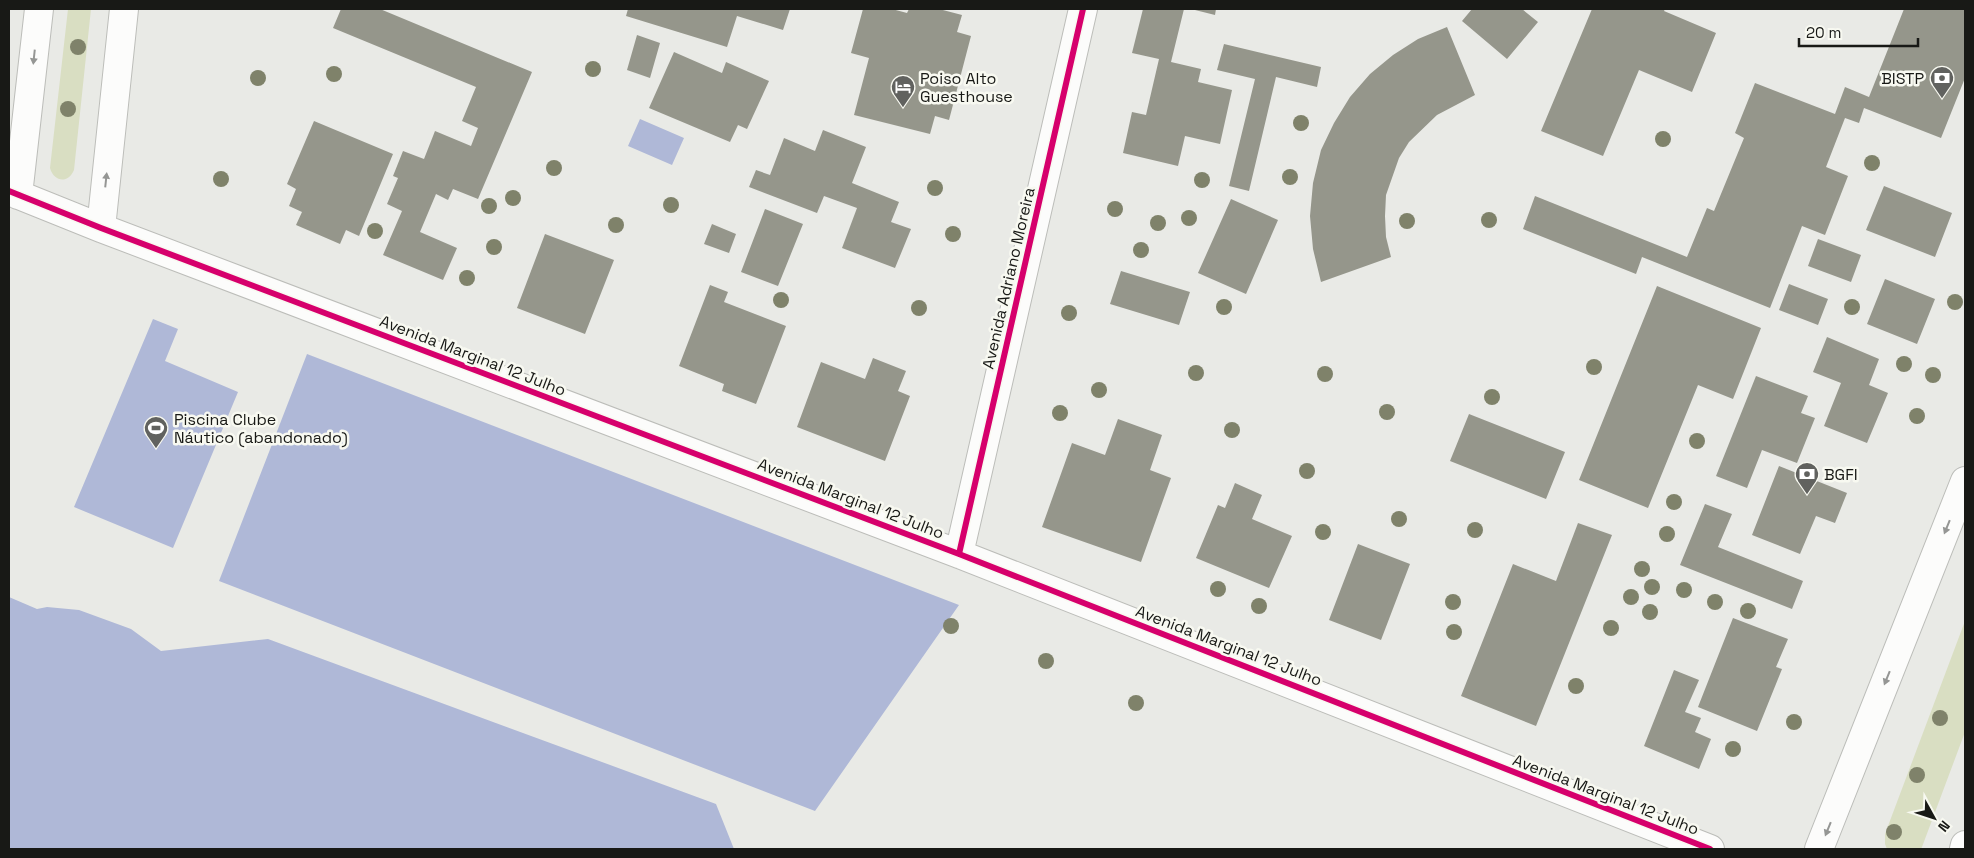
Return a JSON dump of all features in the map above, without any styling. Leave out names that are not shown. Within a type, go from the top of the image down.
[{"type":"street","points":[[13,193],[39,9]]},
{"type":"street","points":[[101,228],[124,9]]},
{"type":"street","name":"Avenida Adriano Moreira","points":[[959,554],[1083,9]]},
{"type":"street","name":"Avenida Marginal 12 Julho","points":[[13,193],[959,554],[1710,849]]},
{"type":"street","points":[[1820,849],[1965,481]]},
{"type":"street","points":[[1964,849],[1965,845]]},
{"type":"green space","points":[[68,9],[91,9],[74,170],[68,178],[61,180],[52,173],[50,168]]},
{"type":"green space","points":[[1965,621],[1965,732],[1921,849],[1887,849],[1885,834]]},
{"type":"water","points":[[640,119],[684,138],[672,165],[628,146]]},
{"type":"water","name":"Piscina Clube Náutico (abandonado)","points":[[153,319],[178,329],[165,361],[238,392],[173,548],[74,507]]},
{"type":"water","points":[[307,354],[959,605],[815,811],[219,581]]},
{"type":"water","points":[[9,597],[37,609],[47,607],[79,610],[131,629],[161,651],[268,639],[716,804],[734,849],[9,849]]},
{"type":"building","points":[[341,9],[380,9],[532,72],[478,199],[453,189],[448,200],[436,194],[420,232],[457,248],[443,280],[383,255],[402,211],[387,204],[398,178],[393,176],[403,151],[424,159],[435,131],[471,146],[478,128],[462,121],[476,87],[333,28]]},
{"type":"building","points":[[628,9],[790,9],[783,30],[737,16],[727,47],[626,16]]},
{"type":"building","points":[[863,9],[892,9],[907,13],[909,9],[939,9],[962,15],[957,32],[971,36],[949,120],[935,116],[930,134],[854,115],[869,58],[851,53]]},
{"type":"building","points":[[1143,9],[1184,9],[1171,62],[1201,69],[1198,82],[1232,90],[1220,144],[1185,136],[1178,166],[1123,153],[1132,112],[1146,115],[1159,59],[1132,53]]},
{"type":"building","points":[[1191,9],[1216,9],[1215,15]]},
{"type":"building","points":[[1472,9],[1522,9],[1538,22],[1507,59],[1462,21]]},
{"type":"building","points":[[1592,9],[1665,9],[1664,11],[1716,33],[1692,92],[1639,70],[1603,156],[1541,131]]},
{"type":"building","points":[[1904,9],[1965,9],[1965,78],[1941,138],[1864,108],[1859,123],[1845,118],[1826,167],[1848,176],[1825,235],[1802,226],[1770,308],[1642,257],[1636,274],[1523,229],[1535,196],[1687,257],[1707,208],[1714,211],[1744,138],[1735,133],[1755,83],[1835,114],[1845,87],[1869,97]]},
{"type":"building","points":[[1447,27],[1475,95],[1437,115],[1409,142],[1399,158],[1386,195],[1386,237],[1391,257],[1321,282],[1313,249],[1310,216],[1313,183],[1321,150],[1334,123],[1350,97],[1370,74],[1393,55],[1418,39]]},
{"type":"building","points":[[637,35],[660,43],[650,78],[627,70]]},
{"type":"building","points":[[1224,44],[1321,67],[1317,87],[1276,77],[1249,191],[1229,186],[1255,79],[1217,70]]},
{"type":"building","points":[[674,52],[722,73],[726,62],[769,81],[747,129],[738,125],[730,142],[649,108]]},
{"type":"building","points":[[314,121],[393,154],[359,236],[346,230],[340,244],[296,225],[302,212],[289,206],[296,189],[287,184]]},
{"type":"building","points":[[823,130],[866,147],[852,183],[899,202],[891,222],[911,229],[895,268],[842,248],[857,208],[824,196],[817,213],[749,187],[756,170],[770,175],[784,138],[815,151]]},
{"type":"building","points":[[1884,186],[1952,213],[1935,257],[1866,230]]},
{"type":"building","points":[[1231,199],[1278,220],[1246,294],[1198,273]]},
{"type":"building","points":[[765,209],[803,224],[778,286],[741,272]]},
{"type":"building","points":[[712,224],[736,234],[729,253],[704,244]]},
{"type":"building","points":[[545,234],[614,260],[585,334],[517,308]]},
{"type":"building","points":[[1818,239],[1861,255],[1851,282],[1808,266]]},
{"type":"building","points":[[1121,271],[1190,292],[1179,325],[1110,304]]},
{"type":"building","points":[[1885,279],[1935,299],[1917,344],[1867,324]]},
{"type":"building","points":[[1789,284],[1828,299],[1818,325],[1779,310]]},
{"type":"building","points":[[710,285],[728,292],[724,302],[786,326],[756,404],[722,391],[724,384],[679,366]]},
{"type":"building","points":[[1657,286],[1761,328],[1733,399],[1698,385],[1648,508],[1579,480]]},
{"type":"building","points":[[1827,337],[1879,359],[1869,385],[1888,393],[1867,443],[1824,426],[1841,383],[1813,372]]},
{"type":"building","points":[[873,358],[906,371],[898,391],[910,396],[885,461],[797,427],[821,362],[865,379]]},
{"type":"building","points":[[1756,376],[1808,396],[1801,413],[1815,418],[1797,463],[1762,450],[1747,488],[1716,476]]},
{"type":"building","points":[[1469,414],[1565,452],[1546,499],[1450,461]]},
{"type":"building","points":[[1118,419],[1162,435],[1150,470],[1171,478],[1141,562],[1042,527],[1072,443],[1105,455]]},
{"type":"building","points":[[1779,466],[1847,493],[1835,523],[1816,516],[1800,554],[1752,535]]},
{"type":"building","points":[[1235,483],[1262,495],[1252,519],[1292,536],[1269,588],[1196,558],[1218,505],[1225,508]]},
{"type":"building","points":[[1705,504],[1732,514],[1718,547],[1803,581],[1792,609],[1680,565]]},
{"type":"building","points":[[1578,523],[1612,535],[1536,726],[1461,696],[1513,564],[1556,581]]},
{"type":"building","points":[[1358,544],[1410,564],[1381,640],[1329,620]]},
{"type":"building","points":[[1733,618],[1788,639],[1776,667],[1782,669],[1757,731],[1698,707]]},
{"type":"building","points":[[1674,670],[1699,680],[1685,712],[1701,718],[1695,732],[1711,739],[1699,769],[1644,746]]},
{"type":"cycle path","points":[[959,554],[1083,9]]},
{"type":"cycle path","points":[[9,191],[101,228],[959,554],[1710,849]]},
{"type":"place","name":"BISTP","points":[[1942,99]]},
{"type":"place","name":"Poiso Alto Guesthouse","points":[[903,108]]},
{"type":"place","name":"Piscina Clube Náutico (abandonado)","points":[[156,449]]},
{"type":"place","name":"BGFI","points":[[1807,495]]}]
